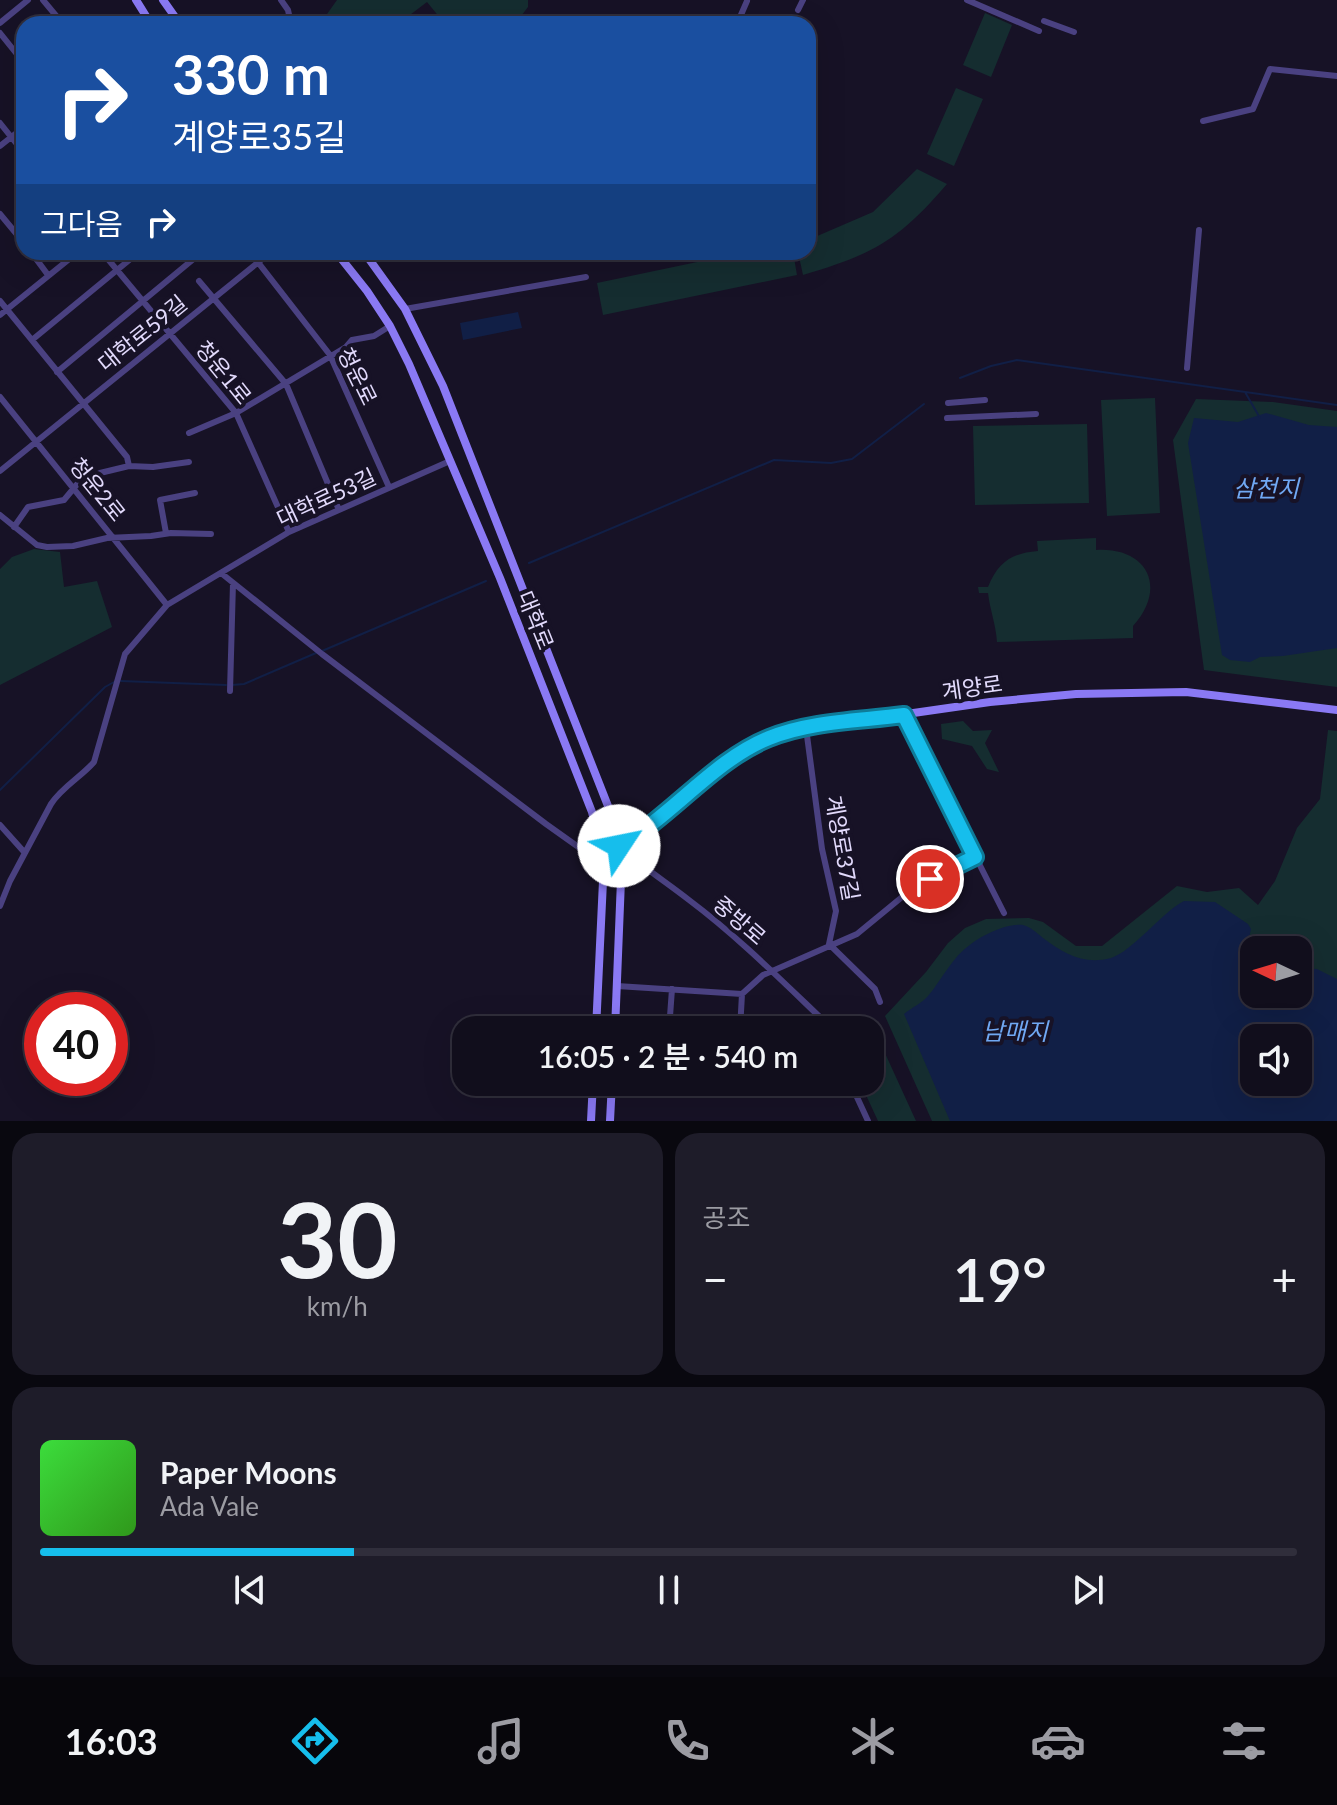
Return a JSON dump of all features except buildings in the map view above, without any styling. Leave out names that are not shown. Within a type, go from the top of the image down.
[{"type":"main road","name":"대학로","points":[[342,260],[390,326],[450,461],[553,709],[592,812],[602,853],[602,932],[597,1016]]},
{"type":"main road","points":[[370,260],[405,309],[443,386],[608,806],[619,846],[621,880],[616,1016]]},
{"type":"main road","name":"계양로","points":[[602,853],[636,837],[748,749],[770,737],[806,728],[1036,697],[1186,692],[1337,710]]},
{"type":"main road","points":[[591,1121],[592,1096]]},
{"type":"main road","points":[[610,1121],[611,1096]]},
{"type":"street","points":[[0,23],[28,0]]},
{"type":"street","points":[[43,0],[56,16]]},
{"type":"street","points":[[798,10],[803,0]]},
{"type":"street","points":[[967,0],[1039,31]]},
{"type":"street","points":[[1044,21],[1074,32]]},
{"type":"street","points":[[0,33],[16,53]]},
{"type":"street","points":[[1203,121],[1253,109],[1270,69],[1337,76]]},
{"type":"street","points":[[0,123],[16,143]]},
{"type":"street","points":[[0,146],[16,133]]},
{"type":"street","points":[[0,214],[16,233]]},
{"type":"street","points":[[1187,368],[1199,230]]},
{"type":"street","points":[[37,260],[48,275]]},
{"type":"street","points":[[0,315],[68,260]]},
{"type":"street","name":"청운1로","points":[[109,260],[236,413],[289,532]]},
{"type":"street","points":[[32,340],[129,260]]},
{"type":"street","points":[[57,372],[192,260]]},
{"type":"street","name":"대학로59길","points":[[0,471],[261,260]]},
{"type":"street","name":"청운로","points":[[259,262],[330,355],[389,487]]},
{"type":"street","points":[[405,309],[586,277]]},
{"type":"street","points":[[199,281],[286,384],[339,510]]},
{"type":"street","points":[[0,301],[127,457],[129,466]]},
{"type":"street","points":[[189,433],[236,413],[346,347],[352,340],[374,336],[390,326]]},
{"type":"street","name":"청운2로","points":[[0,397],[167,605]]},
{"type":"street","points":[[948,403],[985,400]]},
{"type":"street","points":[[947,418],[1036,414]]},
{"type":"street","name":"대학로53길","points":[[0,906],[10,881],[57,795],[94,762],[125,654],[167,605],[289,532],[450,461]]},
{"type":"street","points":[[14,527],[28,507],[64,500],[74,486],[100,473],[129,466],[153,467],[189,462]]},
{"type":"street","points":[[166,533],[160,500],[195,493]]},
{"type":"street","points":[[0,515],[37,545],[47,547],[166,533],[211,534]]},
{"type":"street","points":[[221,573],[322,654],[575,845],[591,856],[602,853]]},
{"type":"street","points":[[230,691],[233,583]]},
{"type":"street","points":[[904,715],[1004,913]]},
{"type":"street","name":"계양로37길","points":[[806,728],[822,849],[836,911],[829,944]]},
{"type":"street","points":[[0,825],[25,853]]},
{"type":"street","name":"중방로","points":[[619,846],[641,866],[690,900],[819,1016]]},
{"type":"street","points":[[741,1016],[742,994],[763,975],[857,934],[913,888],[975,857]]},
{"type":"street","points":[[829,944],[875,989],[880,1002]]},
{"type":"street","points":[[617,986],[742,994]]},
{"type":"street","points":[[670,1016],[672,989]]},
{"type":"street","points":[[856,1096],[868,1121]]},
{"type":"green space","points":[[337,0],[528,0],[528,7],[521,16],[438,16],[427,2],[409,16],[326,16]]},
{"type":"green space","points":[[985,13],[1012,25],[991,77],[963,65]]},
{"type":"green space","points":[[956,88],[983,99],[954,166],[927,154]]},
{"type":"green space","points":[[917,169],[947,184],[914,219],[884,243],[849,260],[803,275],[800,260],[816,260],[816,237],[873,212]]},
{"type":"green space","points":[[707,260],[794,260],[797,275],[603,315],[597,283]]},
{"type":"green space","points":[[1155,398],[1160,513],[1107,516],[1101,400]]},
{"type":"green space","name":"삼천지","points":[[1196,399],[1273,402],[1337,411],[1337,687],[1204,670],[1173,440]]},
{"type":"green space","points":[[1087,424],[1089,503],[975,505],[973,426]]},
{"type":"green space","points":[[1096,538],[1096,550],[1128,555],[1147,572],[1149,597],[1133,626],[1133,638],[997,642],[988,593],[979,593],[978,587],[988,587],[996,571],[1007,560],[1038,551],[1037,541]]},
{"type":"green space","points":[[34,549],[60,552],[64,587],[97,581],[112,627],[0,685],[0,569],[12,557]]},
{"type":"green space","points":[[963,721],[973,731],[992,730],[985,743],[999,772],[987,769],[972,746],[942,739],[941,724]]},
{"type":"green space","name":"남매지","points":[[1328,730],[1337,731],[1337,1121],[932,1121],[885,1016],[948,943],[965,928],[986,919],[1029,918],[1043,922],[1076,946],[1102,946],[1177,886],[1207,892],[1239,888],[1258,905],[1275,881],[1297,828],[1320,799]]},
{"type":"green space","points":[[884,1051],[916,1121],[878,1121],[866,1096],[884,1096]]},
{"type":"water","points":[[518,312],[522,328],[463,340],[460,323]]},
{"type":"water","name":"삼천지","points":[[1266,413],[1309,425],[1337,427],[1337,648],[1260,657],[1250,662],[1230,660],[1222,655],[1188,443],[1194,418],[1238,422]]},
{"type":"water","name":"남매지","points":[[1184,901],[1215,902],[1251,929],[1250,936],[1240,936],[1240,1008],[1312,1008],[1312,969],[1337,979],[1337,1121],[950,1121],[904,1014],[928,996],[964,949],[996,930],[1023,925],[1059,949],[1083,959],[1111,958],[1128,948]]},
{"type":"waterway","points":[[960,378],[1017,360],[1337,405]]},
{"type":"waterway","points":[[1245,392],[1260,418]]},
{"type":"waterway","points":[[529,563],[774,460],[831,463],[852,459],[924,404]]},
{"type":"waterway","points":[[322,651],[486,581]]},
{"type":"waterway","points":[[232,685],[244,684],[316,653]]},
{"type":"waterway","points":[[121,681],[226,685]]},
{"type":"waterway","points":[[0,790],[105,687],[114,682]]},
{"type":"route","points":[[619,846],[641,833],[735,757],[770,737],[806,728],[904,715],[975,857],[930,879]]}]
